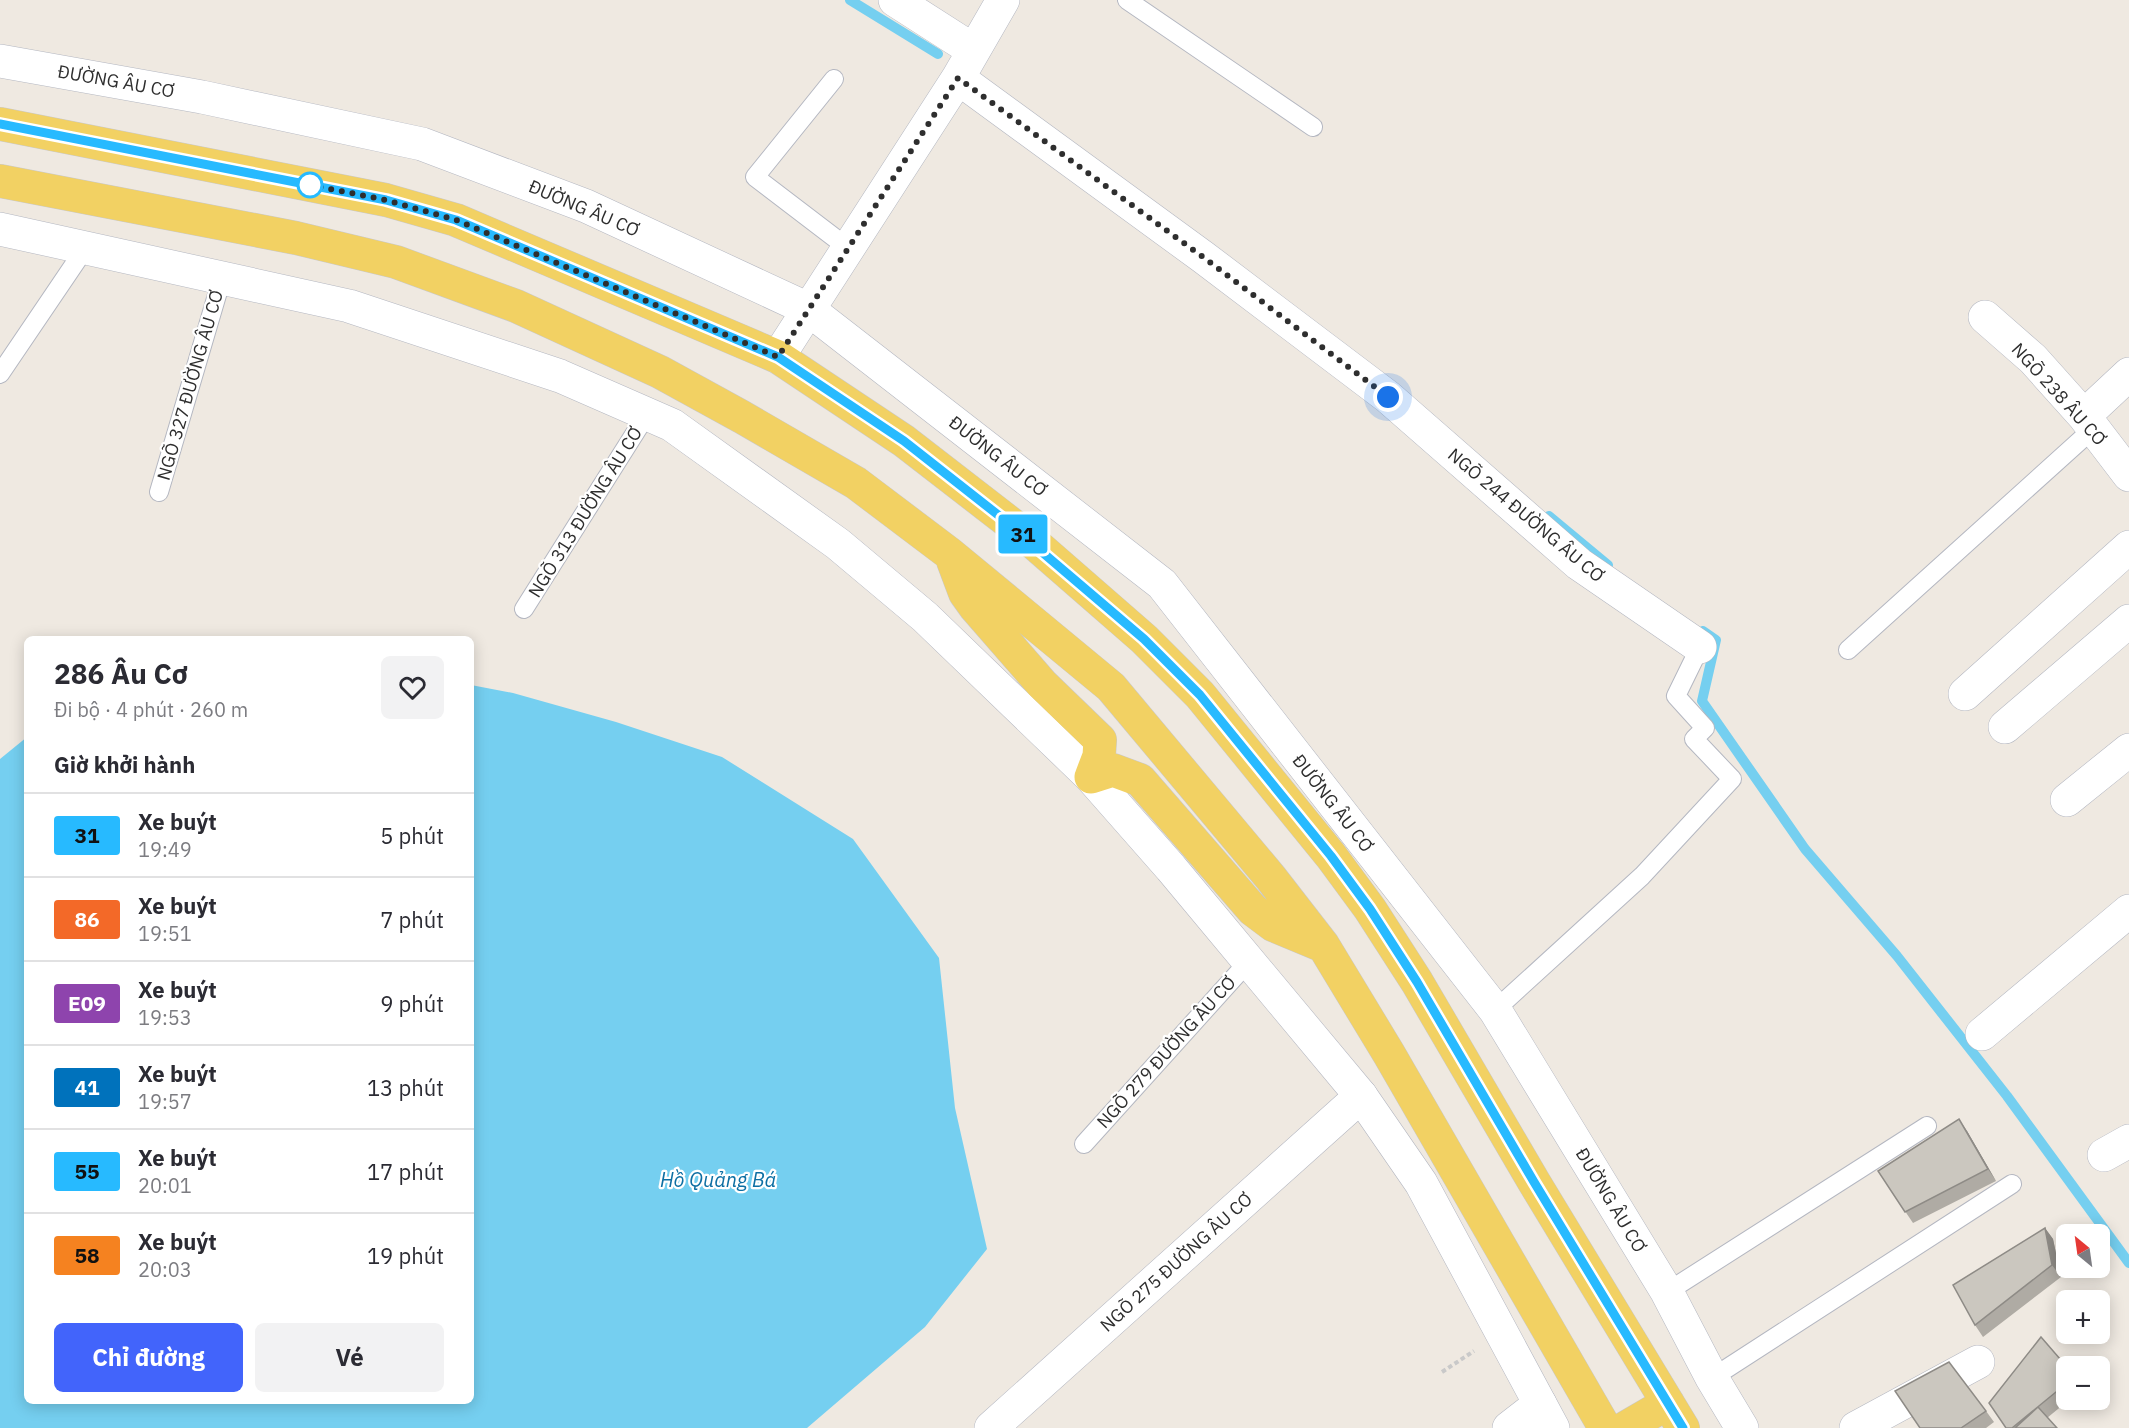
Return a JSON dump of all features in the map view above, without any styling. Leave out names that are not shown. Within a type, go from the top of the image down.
[{"type":"main road","name":"ĐƯỜNG ÂU CƠ","points":[[0,124],[386,200],[456,220],[778,357],[904,441],[1019,530],[1144,639],[1200,695],[1331,856],[1370,909],[1417,982],[1528,1172],[1676,1415]]},
{"type":"main road","points":[[0,181],[296,238],[396,262],[516,306],[660,372],[742,417],[856,483],[950,554],[1111,687],[1263,869],[1323,945],[1389,1054],[1605,1428]]},
{"type":"main road","points":[[950,554],[965,593],[975,608],[1042,684],[1100,740],[1100,756],[1091,777]]},
{"type":"main road","points":[[1091,777],[1113,770],[1140,780],[1253,910],[1273,925],[1323,945]]},
{"type":"main road","points":[[1625,1428],[1676,1415]]},
{"type":"street","name":"NGÕ 244 ĐƯỜNG ÂU CƠ","points":[[895,0],[966,64],[1203,257],[1388,397],[1579,564],[1700,647]]},
{"type":"street","points":[[778,357],[966,64],[1003,0]]},
{"type":"street","name":"ĐƯỜNG ÂU CƠ","points":[[0,61],[202,97],[422,144],[586,206],[808,309],[1162,584],[1495,1010],[1667,1292],[1712,1378],[1742,1428]]},
{"type":"street","points":[[0,229],[349,306],[560,376],[672,425],[838,544],[925,617],[1091,777],[1171,868],[1361,1096],[1421,1183],[1547,1416],[1509,1428]]},
{"type":"street","name":"NGÕ 238 ÂU CƠ","points":[[1985,317],[2033,359],[2089,422],[2129,475]]},
{"type":"street","points":[[2089,422],[2129,374]]},
{"type":"street","points":[[1965,694],[2129,547]]},
{"type":"street","points":[[2005,727],[2129,621]]},
{"type":"street","points":[[2067,800],[2129,750]]},
{"type":"street","points":[[1982,1034],[2129,911]]},
{"type":"street","name":"NGÕ 275 ĐƯỜNG ÂU CƠ","points":[[991,1428],[1361,1096]]},
{"type":"street","points":[[1856,1428],[1978,1362]]},
{"type":"lane","points":[[1127,0],[1313,127]]},
{"type":"lane","points":[[834,79],[755,177],[848,248]]},
{"type":"lane","points":[[0,374],[86,248]]},
{"type":"lane","name":"NGÕ 327 ĐƯỜNG ÂU CƠ","points":[[159,492],[222,278]]},
{"type":"lane","name":"NGÕ 313 ĐƯỜNG ÂU CƠ","points":[[524,609],[647,414]]},
{"type":"lane","points":[[1848,650],[2089,422]]},
{"type":"lane","name":"NGÕ 244 ĐƯỜNG ÂU CƠ","points":[[1495,1010],[1642,876],[1732,779],[1694,739],[1705,728],[1676,696],[1700,647]]},
{"type":"lane","name":"NGÕ 279 ĐƯỜNG ÂU CƠ","points":[[1084,1144],[1249,961]]},
{"type":"lane","points":[[1667,1292],[1927,1126]]},
{"type":"lane","points":[[1712,1378],[2012,1184]]},
{"type":"water","name":"Hồ Quảng Bá","points":[[474,686],[513,693],[616,722],[722,757],[853,839],[939,958],[955,1108],[987,1249],[925,1327],[807,1428],[0,1428],[0,759],[24,739],[24,1404],[474,1404]]},
{"type":"building","points":[[1959,1119],[1988,1169],[1905,1212],[1878,1171]]},
{"type":"building","points":[[2045,1228],[2052,1265],[1975,1325],[1953,1285]]},
{"type":"building","points":[[2041,1337],[2057,1356],[2056,1392],[2012,1428],[2006,1428],[1989,1403]]},
{"type":"building","points":[[1949,1362],[1986,1411],[1961,1428],[1920,1428],[1895,1391]]},
{"type":"building","points":[[2038,1407],[2057,1428],[2015,1428]]},
{"type":"waterway","points":[[850,0],[938,54]]},
{"type":"waterway","points":[[1549,516],[1608,565]]},
{"type":"waterway","points":[[1703,631],[1716,640],[1702,701],[1805,849],[1897,956],[2007,1096],[2129,1263]]},
{"type":"bus line","name":"31","points":[[0,124],[386,200],[456,220],[778,357],[904,441],[1019,530],[1144,639],[1200,695],[1331,856],[1370,909],[1417,982],[1534,1182],[1683,1428]]},
{"type":"route","points":[[310,185],[386,200],[456,220],[778,357],[958,78],[1203,257],[1388,397]]}]
